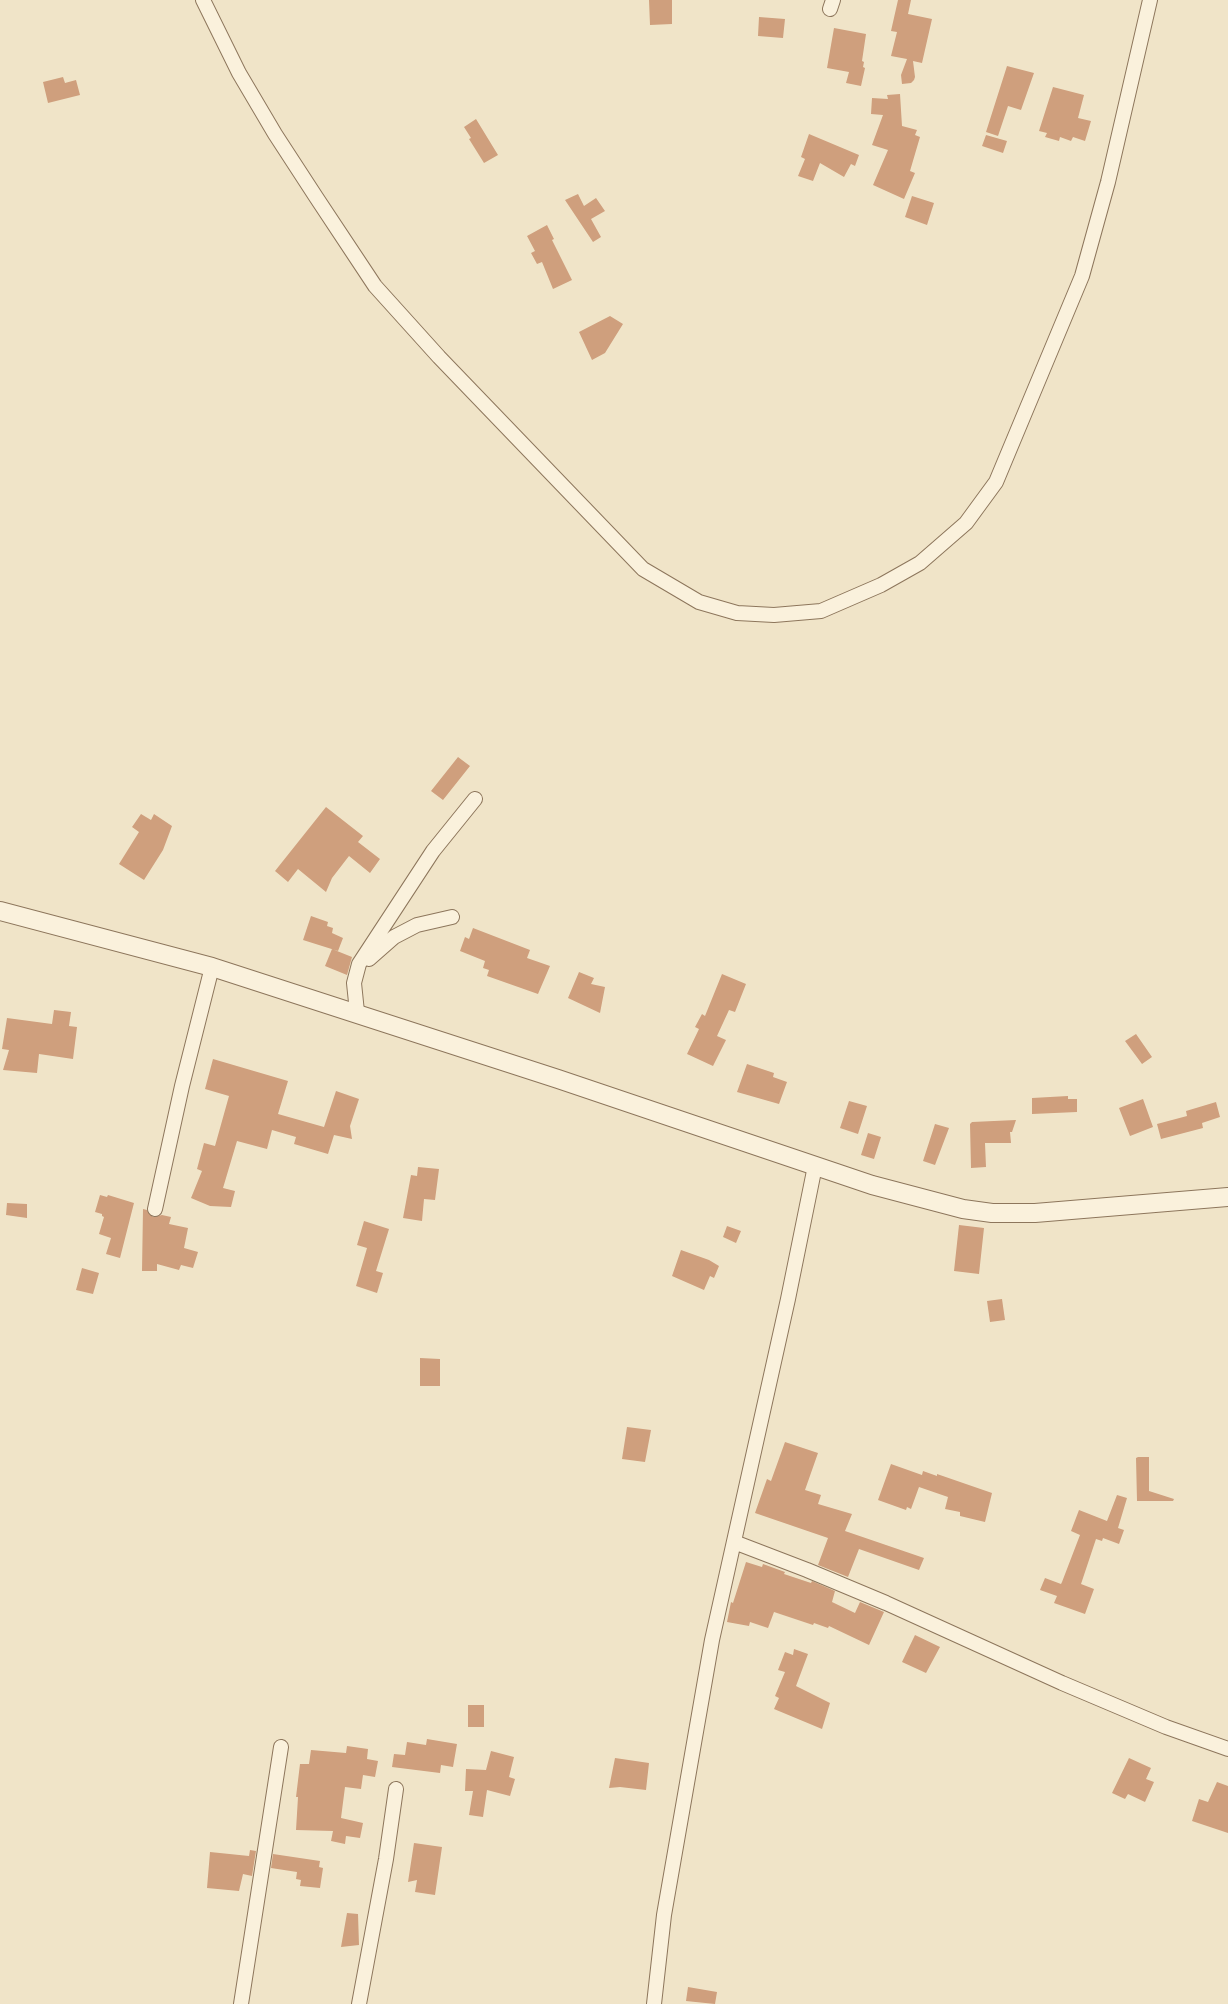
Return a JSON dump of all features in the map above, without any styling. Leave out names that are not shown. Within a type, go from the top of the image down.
[{"type":"street","points":[[203,0],[239,73],[275,134],[316,197],[375,286],[439,357],[643,568],[699,602],[736,613],[774,615],[821,611],[881,585],[920,564],[966,523],[996,482],[1082,276],[1108,182],[1150,0]]},
{"type":"street","points":[[357,1012],[354,983],[359,964],[428,859],[475,799]]},
{"type":"street","points":[[0,911],[212,967],[357,1012],[815,1166],[921,1199],[963,1209],[992,1213],[1035,1213],[1228,1196]]},
{"type":"street","points":[[354,983],[364,966],[378,950],[394,937],[417,925],[452,917]]},
{"type":"street","points":[[155,1208],[182,1086],[212,967]]},
{"type":"street","points":[[654,2004],[668,1896],[712,1640],[788,1299],[815,1166]]},
{"type":"street","points":[[734,1542],[807,1570],[1166,1727],[1228,1749]]},
{"type":"street","points":[[241,2004],[281,1747]]},
{"type":"street","points":[[359,2004],[386,1859],[396,1789]]},
{"type":"building","points":[[649,0],[672,0],[672,24],[650,25]]},
{"type":"building","points":[[898,0],[911,0],[908,14],[932,19],[922,63],[913,61],[914,80],[911,83],[902,84],[901,75],[907,59],[891,56],[897,32],[891,31]]},
{"type":"building","points":[[759,17],[785,19],[783,38],[758,36]]},
{"type":"building","points":[[834,28],[866,34],[862,61],[865,68],[861,86],[846,83],[849,72],[827,68]]},
{"type":"building","points":[[1007,66],[1034,73],[1021,110],[1008,106],[998,136],[986,132]]},
{"type":"building","points":[[63,77],[65,83],[76,80],[80,95],[48,103],[43,82]]},
{"type":"building","points":[[1053,87],[1084,95],[1078,118],[1091,121],[1085,141],[1073,137],[1071,141],[1060,137],[1059,141],[1045,137],[1047,133],[1039,131]]},
{"type":"building","points":[[900,94],[902,126],[917,130],[915,135],[920,137],[910,171],[915,173],[904,199],[873,185],[888,150],[872,145],[883,115],[871,114],[872,98],[888,99],[887,95]]},
{"type":"building","points":[[476,119],[498,155],[484,163],[464,127]]},
{"type":"building","points":[[809,134],[859,155],[855,166],[851,164],[844,177],[820,163],[813,181],[798,176],[805,159],[801,157]]},
{"type":"building","points":[[986,135],[1007,141],[1003,153],[982,146]]},
{"type":"building","points":[[578,194],[584,206],[596,198],[605,211],[591,219],[601,237],[593,242],[565,200]]},
{"type":"building","points":[[912,196],[934,203],[927,225],[905,217]]},
{"type":"building","points":[[547,225],[554,239],[552,240],[572,280],[553,289],[542,262],[537,264],[531,253],[535,251],[527,236]]},
{"type":"building","points":[[610,316],[623,324],[605,353],[592,360],[579,332]]},
{"type":"building","points":[[458,757],[470,766],[443,800],[431,791]]},
{"type":"building","points":[[326,807],[363,836],[358,842],[380,859],[370,873],[349,856],[332,878],[326,892],[298,869],[288,882],[275,871]]},
{"type":"building","points":[[141,814],[151,820],[154,814],[172,826],[163,850],[144,880],[119,864],[139,832],[132,827]]},
{"type":"building","points":[[311,916],[328,922],[327,926],[333,928],[332,933],[343,938],[338,951],[303,940]]},
{"type":"building","points":[[473,928],[530,950],[527,958],[550,966],[538,994],[487,976],[489,970],[483,968],[485,961],[460,951],[465,937],[469,939]]},
{"type":"building","points":[[332,949],[352,957],[347,975],[325,966]]},
{"type":"building","points":[[579,972],[594,978],[591,984],[605,987],[600,1013],[568,998]]},
{"type":"building","points":[[722,974],[746,984],[735,1012],[729,1010],[717,1036],[726,1040],[713,1066],[687,1054],[699,1029],[695,1027],[702,1014],[705,1016]]},
{"type":"building","points":[[54,1010],[71,1012],[69,1026],[77,1027],[73,1059],[39,1054],[37,1073],[3,1070],[9,1050],[2,1049],[7,1018],[52,1024]]},
{"type":"building","points":[[1136,1034],[1152,1057],[1142,1064],[1125,1041]]},
{"type":"building","points":[[213,1059],[288,1081],[278,1114],[324,1127],[336,1091],[359,1099],[350,1126],[352,1139],[334,1135],[328,1154],[294,1144],[296,1137],[272,1130],[267,1149],[237,1141],[223,1188],[235,1191],[231,1207],[210,1206],[191,1198],[202,1171],[197,1169],[204,1143],[215,1146],[229,1096],[205,1089]]},
{"type":"building","points":[[747,1064],[774,1073],[773,1077],[787,1082],[779,1104],[737,1092]]},
{"type":"building","points":[[1068,1096],[1068,1099],[1077,1099],[1077,1112],[1032,1114],[1032,1098]]},
{"type":"building","points":[[1143,1099],[1153,1127],[1130,1136],[1119,1108]]},
{"type":"building","points":[[849,1101],[867,1106],[858,1134],[840,1128]]},
{"type":"building","points":[[1216,1102],[1220,1117],[1202,1123],[1203,1128],[1161,1139],[1157,1124],[1187,1116],[1186,1111]]},
{"type":"building","points":[[1016,1120],[1012,1132],[1010,1132],[1011,1143],[985,1143],[986,1167],[971,1168],[970,1124],[972,1122]]},
{"type":"building","points":[[935,1124],[949,1128],[935,1165],[923,1161]]},
{"type":"building","points":[[868,1133],[881,1137],[874,1159],[861,1155]]},
{"type":"building","points":[[418,1167],[439,1169],[435,1200],[424,1199],[422,1221],[403,1218],[411,1175],[417,1176]]},
{"type":"building","points":[[100,1195],[107,1197],[108,1195],[134,1203],[120,1258],[106,1254],[111,1238],[99,1234],[104,1217],[102,1214],[95,1212]]},
{"type":"building","points":[[7,1203],[27,1204],[27,1218],[6,1215]]},
{"type":"building","points":[[143,1209],[147,1210],[153,1217],[162,1215],[171,1217],[169,1224],[188,1228],[184,1248],[198,1252],[193,1268],[181,1265],[179,1270],[157,1264],[157,1271],[142,1271]]},
{"type":"building","points":[[364,1221],[389,1229],[376,1271],[383,1273],[377,1293],[356,1286],[367,1248],[357,1245]]},
{"type":"building","points":[[959,1225],[984,1228],[979,1274],[954,1271]]},
{"type":"building","points":[[727,1226],[741,1231],[736,1243],[723,1237]]},
{"type":"building","points":[[681,1250],[709,1260],[719,1266],[714,1278],[710,1276],[704,1290],[672,1276]]},
{"type":"building","points":[[82,1268],[99,1273],[93,1294],[76,1290]]},
{"type":"building","points":[[1002,1299],[1005,1320],[990,1322],[987,1301]]},
{"type":"building","points":[[420,1358],[440,1359],[440,1386],[420,1386]]},
{"type":"building","points":[[627,1427],[651,1430],[645,1462],[622,1459]]},
{"type":"building","points":[[785,1442],[818,1453],[805,1490],[821,1495],[818,1504],[852,1514],[845,1531],[924,1558],[919,1570],[859,1549],[848,1577],[818,1565],[828,1538],[755,1513],[767,1479],[771,1481]]},
{"type":"building","points":[[1149,1457],[1149,1491],[1174,1499],[1173,1501],[1137,1501],[1136,1458]]},
{"type":"building","points":[[891,1464],[922,1475],[923,1471],[937,1476],[937,1474],[992,1493],[985,1522],[960,1516],[960,1512],[945,1509],[948,1497],[919,1487],[911,1509],[907,1507],[906,1510],[878,1500]]},
{"type":"building","points":[[1117,1495],[1127,1498],[1118,1528],[1124,1530],[1119,1544],[1103,1538],[1102,1541],[1096,1539],[1081,1584],[1094,1589],[1085,1614],[1054,1603],[1057,1596],[1040,1590],[1045,1578],[1061,1584],[1062,1582],[1080,1535],[1071,1531],[1079,1510],[1107,1521]]},
{"type":"building","points":[[746,1562],[762,1567],[763,1564],[785,1572],[784,1574],[811,1583],[812,1581],[835,1591],[832,1602],[855,1613],[860,1602],[884,1612],[869,1645],[829,1626],[828,1628],[814,1623],[813,1625],[774,1612],[768,1628],[750,1622],[749,1626],[727,1622],[731,1602],[733,1603]]},
{"type":"building","points":[[915,1635],[940,1647],[926,1673],[902,1662]]},
{"type":"building","points":[[794,1649],[808,1654],[796,1686],[830,1703],[822,1729],[774,1709],[779,1698],[775,1696],[785,1672],[778,1670],[785,1652],[793,1655]]},
{"type":"building","points":[[468,1705],[484,1705],[484,1727],[468,1727]]},
{"type":"building","points":[[427,1739],[457,1744],[453,1767],[441,1765],[440,1773],[392,1767],[394,1754],[405,1755],[407,1742],[426,1745]]},
{"type":"building","points":[[347,1746],[368,1749],[367,1759],[378,1761],[375,1777],[363,1775],[361,1789],[345,1787],[341,1818],[363,1823],[360,1838],[346,1836],[345,1844],[331,1841],[333,1831],[296,1830],[298,1797],[296,1797],[300,1764],[309,1764],[311,1750],[346,1753]]},
{"type":"building","points":[[491,1751],[514,1757],[509,1777],[515,1779],[510,1796],[487,1790],[483,1817],[469,1815],[473,1791],[465,1791],[466,1769],[486,1770]]},
{"type":"building","points":[[615,1758],[649,1763],[646,1790],[620,1787],[609,1788]]},
{"type":"building","points":[[1129,1758],[1151,1768],[1146,1779],[1154,1782],[1145,1802],[1128,1794],[1125,1799],[1112,1793]]},
{"type":"building","points":[[1217,1782],[1228,1786],[1228,1833],[1192,1821],[1199,1799],[1208,1802]]},
{"type":"building","points":[[414,1843],[442,1847],[435,1895],[415,1892],[417,1880],[408,1882]]},
{"type":"building","points":[[250,1850],[256,1851],[252,1876],[243,1874],[239,1891],[207,1888],[210,1852],[249,1856]]},
{"type":"building","points":[[273,1854],[320,1861],[319,1867],[323,1868],[320,1888],[300,1886],[301,1880],[296,1879],[297,1872],[271,1868]]},
{"type":"building","points":[[347,1913],[358,1914],[359,1945],[341,1947]]},
{"type":"building","points":[[688,1987],[717,1992],[715,2004],[686,2001]]}]
